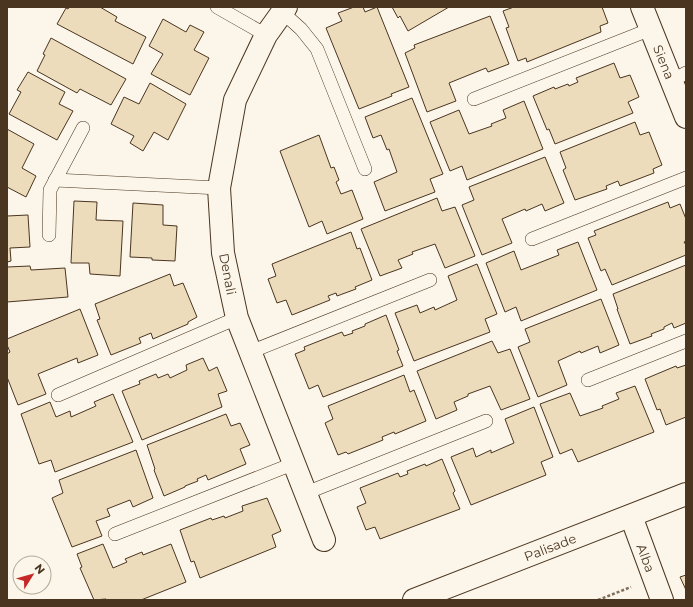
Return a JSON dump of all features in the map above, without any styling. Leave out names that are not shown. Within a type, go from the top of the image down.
[{"type":"street","name":"Siena","points":[[642,7],[651,30],[679,77],[686,117]]},
{"type":"street","name":"Denali","points":[[284,10],[266,35],[235,100],[219,188],[223,253],[237,318],[324,540]]},
{"type":"street","name":"Palisade","points":[[414,600],[686,494]]},
{"type":"street","name":"Alba","points":[[631,516],[662,600]]},
{"type":"lane","points":[[217,7],[266,35]]},
{"type":"lane","points":[[284,10],[317,49],[365,169]]},
{"type":"lane","points":[[474,99],[651,30]]},
{"type":"lane","points":[[49,235],[50,190],[83,128]]},
{"type":"lane","points":[[532,239],[686,178]]},
{"type":"lane","points":[[55,180],[219,188]]},
{"type":"lane","points":[[250,352],[430,280]]},
{"type":"lane","points":[[58,395],[237,318]]},
{"type":"lane","points":[[588,380],[686,342]]},
{"type":"lane","points":[[306,493],[486,421]]},
{"type":"lane","points":[[115,534],[295,463]]},
{"type":"path","points":[[598,600],[654,578]]},
{"type":"building","points":[[69,7],[100,7],[117,17],[115,21],[146,37],[133,64],[57,24],[66,8],[68,9]]},
{"type":"building","points":[[354,7],[363,7],[365,12],[377,7],[409,87],[391,94],[392,96],[359,109],[326,28],[342,21],[338,13]]},
{"type":"building","points":[[392,7],[449,7],[408,31],[400,16],[398,18]]},
{"type":"building","points":[[514,7],[602,7],[608,23],[600,26],[601,32],[527,62],[526,58],[518,61],[506,28],[509,27],[503,11]]},
{"type":"building","points":[[490,16],[509,64],[488,72],[486,68],[449,83],[456,101],[427,112],[405,53],[415,48],[414,45]]},
{"type":"building","points":[[163,19],[186,32],[190,25],[204,32],[194,50],[209,58],[190,95],[151,74],[163,54],[149,46]]},
{"type":"building","points":[[51,38],[126,79],[111,105],[80,89],[77,93],[37,71]]},
{"type":"building","points":[[614,63],[620,78],[630,75],[639,97],[628,102],[633,113],[555,144],[549,129],[547,130],[533,96],[554,87],[555,89],[568,84],[569,86],[578,82],[576,78]]},
{"type":"building","points":[[28,72],[65,92],[59,104],[73,111],[57,140],[9,114],[21,92],[17,90]]},
{"type":"building","points":[[150,83],[186,104],[168,140],[154,132],[143,151],[130,143],[134,136],[111,124],[124,97],[139,104]]},
{"type":"building","points":[[412,98],[443,174],[430,179],[435,192],[385,211],[374,182],[397,172],[389,149],[387,150],[381,135],[373,138],[365,117]]},
{"type":"building","points":[[524,101],[543,149],[467,180],[462,166],[450,171],[430,122],[459,110],[469,134],[492,126],[491,124],[506,118],[503,110]]},
{"type":"building","points":[[635,122],[640,135],[649,132],[662,165],[653,169],[654,173],[620,186],[618,181],[606,186],[607,189],[575,200],[563,170],[566,168],[560,152]]},
{"type":"building","points":[[7,129],[34,144],[22,168],[36,176],[26,197],[7,187]]},
{"type":"building","points":[[319,135],[331,168],[334,167],[339,180],[336,182],[341,194],[352,190],[363,219],[327,234],[322,221],[309,227],[280,151]]},
{"type":"building","points":[[545,157],[564,203],[545,211],[542,204],[526,211],[525,209],[502,219],[512,243],[482,255],[462,205],[474,200],[469,187]]},
{"type":"building","points":[[437,198],[442,211],[455,207],[475,256],[445,268],[435,244],[412,252],[413,254],[398,260],[402,268],[380,276],[361,229]]},
{"type":"building","points":[[74,201],[97,202],[96,220],[123,221],[120,276],[90,274],[89,263],[71,263]]},
{"type":"building","points":[[668,202],[670,208],[680,204],[686,219],[686,241],[684,242],[686,245],[686,255],[612,285],[605,269],[601,271],[588,238],[596,235],[594,231]]},
{"type":"building","points":[[133,203],[163,205],[163,225],[177,226],[175,261],[130,257]]},
{"type":"building","points":[[28,215],[30,247],[10,248],[11,261],[7,262],[7,216]]},
{"type":"building","points":[[351,232],[357,249],[360,248],[372,280],[355,287],[356,289],[337,296],[336,293],[328,296],[330,300],[292,315],[286,300],[277,303],[268,279],[276,276],[272,264]]},
{"type":"building","points":[[578,242],[597,290],[521,321],[516,307],[505,312],[486,263],[514,251],[521,270],[559,255],[557,250]]},
{"type":"building","points":[[477,264],[497,314],[485,319],[490,332],[414,361],[395,313],[417,305],[420,313],[434,307],[435,310],[457,300],[448,276]]},
{"type":"building","points":[[686,265],[686,323],[674,328],[672,323],[664,327],[664,329],[651,334],[652,336],[630,344],[613,294]]},
{"type":"building","points":[[30,266],[31,270],[65,268],[68,297],[7,302],[7,267]]},
{"type":"building","points":[[170,274],[174,286],[183,283],[197,317],[188,322],[188,324],[153,339],[151,333],[139,338],[141,343],[111,355],[97,320],[100,319],[95,304]]},
{"type":"building","points":[[601,299],[619,345],[600,353],[598,346],[581,353],[580,351],[558,361],[567,385],[538,397],[518,347],[530,342],[525,329]]},
{"type":"building","points":[[80,309],[98,355],[78,363],[77,358],[38,374],[46,394],[18,405],[7,377],[7,354],[10,352],[7,345],[7,339]]},
{"type":"building","points":[[386,315],[399,350],[397,351],[403,366],[323,397],[318,385],[309,389],[295,354],[305,350],[304,347],[342,332],[344,336],[353,333],[352,331]]},
{"type":"building","points":[[492,341],[498,353],[510,349],[530,399],[501,410],[490,386],[468,394],[468,396],[454,402],[457,410],[436,419],[417,371]]},
{"type":"building","points":[[203,358],[209,371],[217,367],[227,391],[218,394],[222,407],[142,440],[122,391],[140,384],[139,381],[156,374],[158,378],[168,374],[170,378],[187,370],[186,365]]},
{"type":"building","points":[[686,365],[686,417],[666,425],[660,409],[657,410],[645,379],[676,366],[677,368]]},
{"type":"building","points":[[404,375],[410,392],[414,390],[426,421],[395,434],[394,432],[382,437],[383,440],[348,454],[346,452],[338,455],[325,423],[333,419],[328,406]]},
{"type":"building","points":[[635,386],[654,432],[578,462],[572,449],[560,454],[540,404],[570,393],[580,416],[603,408],[602,406],[619,399],[616,393]]},
{"type":"building","points":[[113,394],[133,442],[55,472],[51,460],[39,464],[21,414],[50,402],[56,417],[70,411],[71,417],[96,406],[94,402]]},
{"type":"building","points":[[534,407],[553,457],[541,462],[546,475],[471,505],[451,457],[473,448],[476,457],[491,450],[491,453],[514,443],[505,419]]},
{"type":"building","points":[[226,414],[231,426],[240,423],[250,445],[240,449],[246,464],[208,480],[206,475],[197,479],[198,481],[164,496],[154,470],[155,469],[147,445]]},
{"type":"building","points":[[136,450],[153,498],[133,507],[130,500],[107,509],[110,516],[96,521],[102,536],[72,547],[52,498],[63,493],[59,480]]},
{"type":"building","points":[[442,459],[455,491],[453,493],[460,509],[380,539],[375,527],[366,530],[357,507],[366,503],[360,488],[398,473],[400,477],[408,474],[407,471],[425,464],[426,466]]},
{"type":"building","points":[[267,498],[281,531],[272,535],[276,547],[200,578],[194,561],[191,562],[180,530],[211,518],[212,520],[224,516],[225,518],[243,511],[242,506]]},
{"type":"building","points":[[103,544],[113,568],[127,562],[125,559],[142,552],[143,555],[171,544],[186,582],[141,600],[94,600],[80,568],[82,567],[77,554]]},
{"type":"building","points":[[686,575],[686,590],[680,577]]}]
